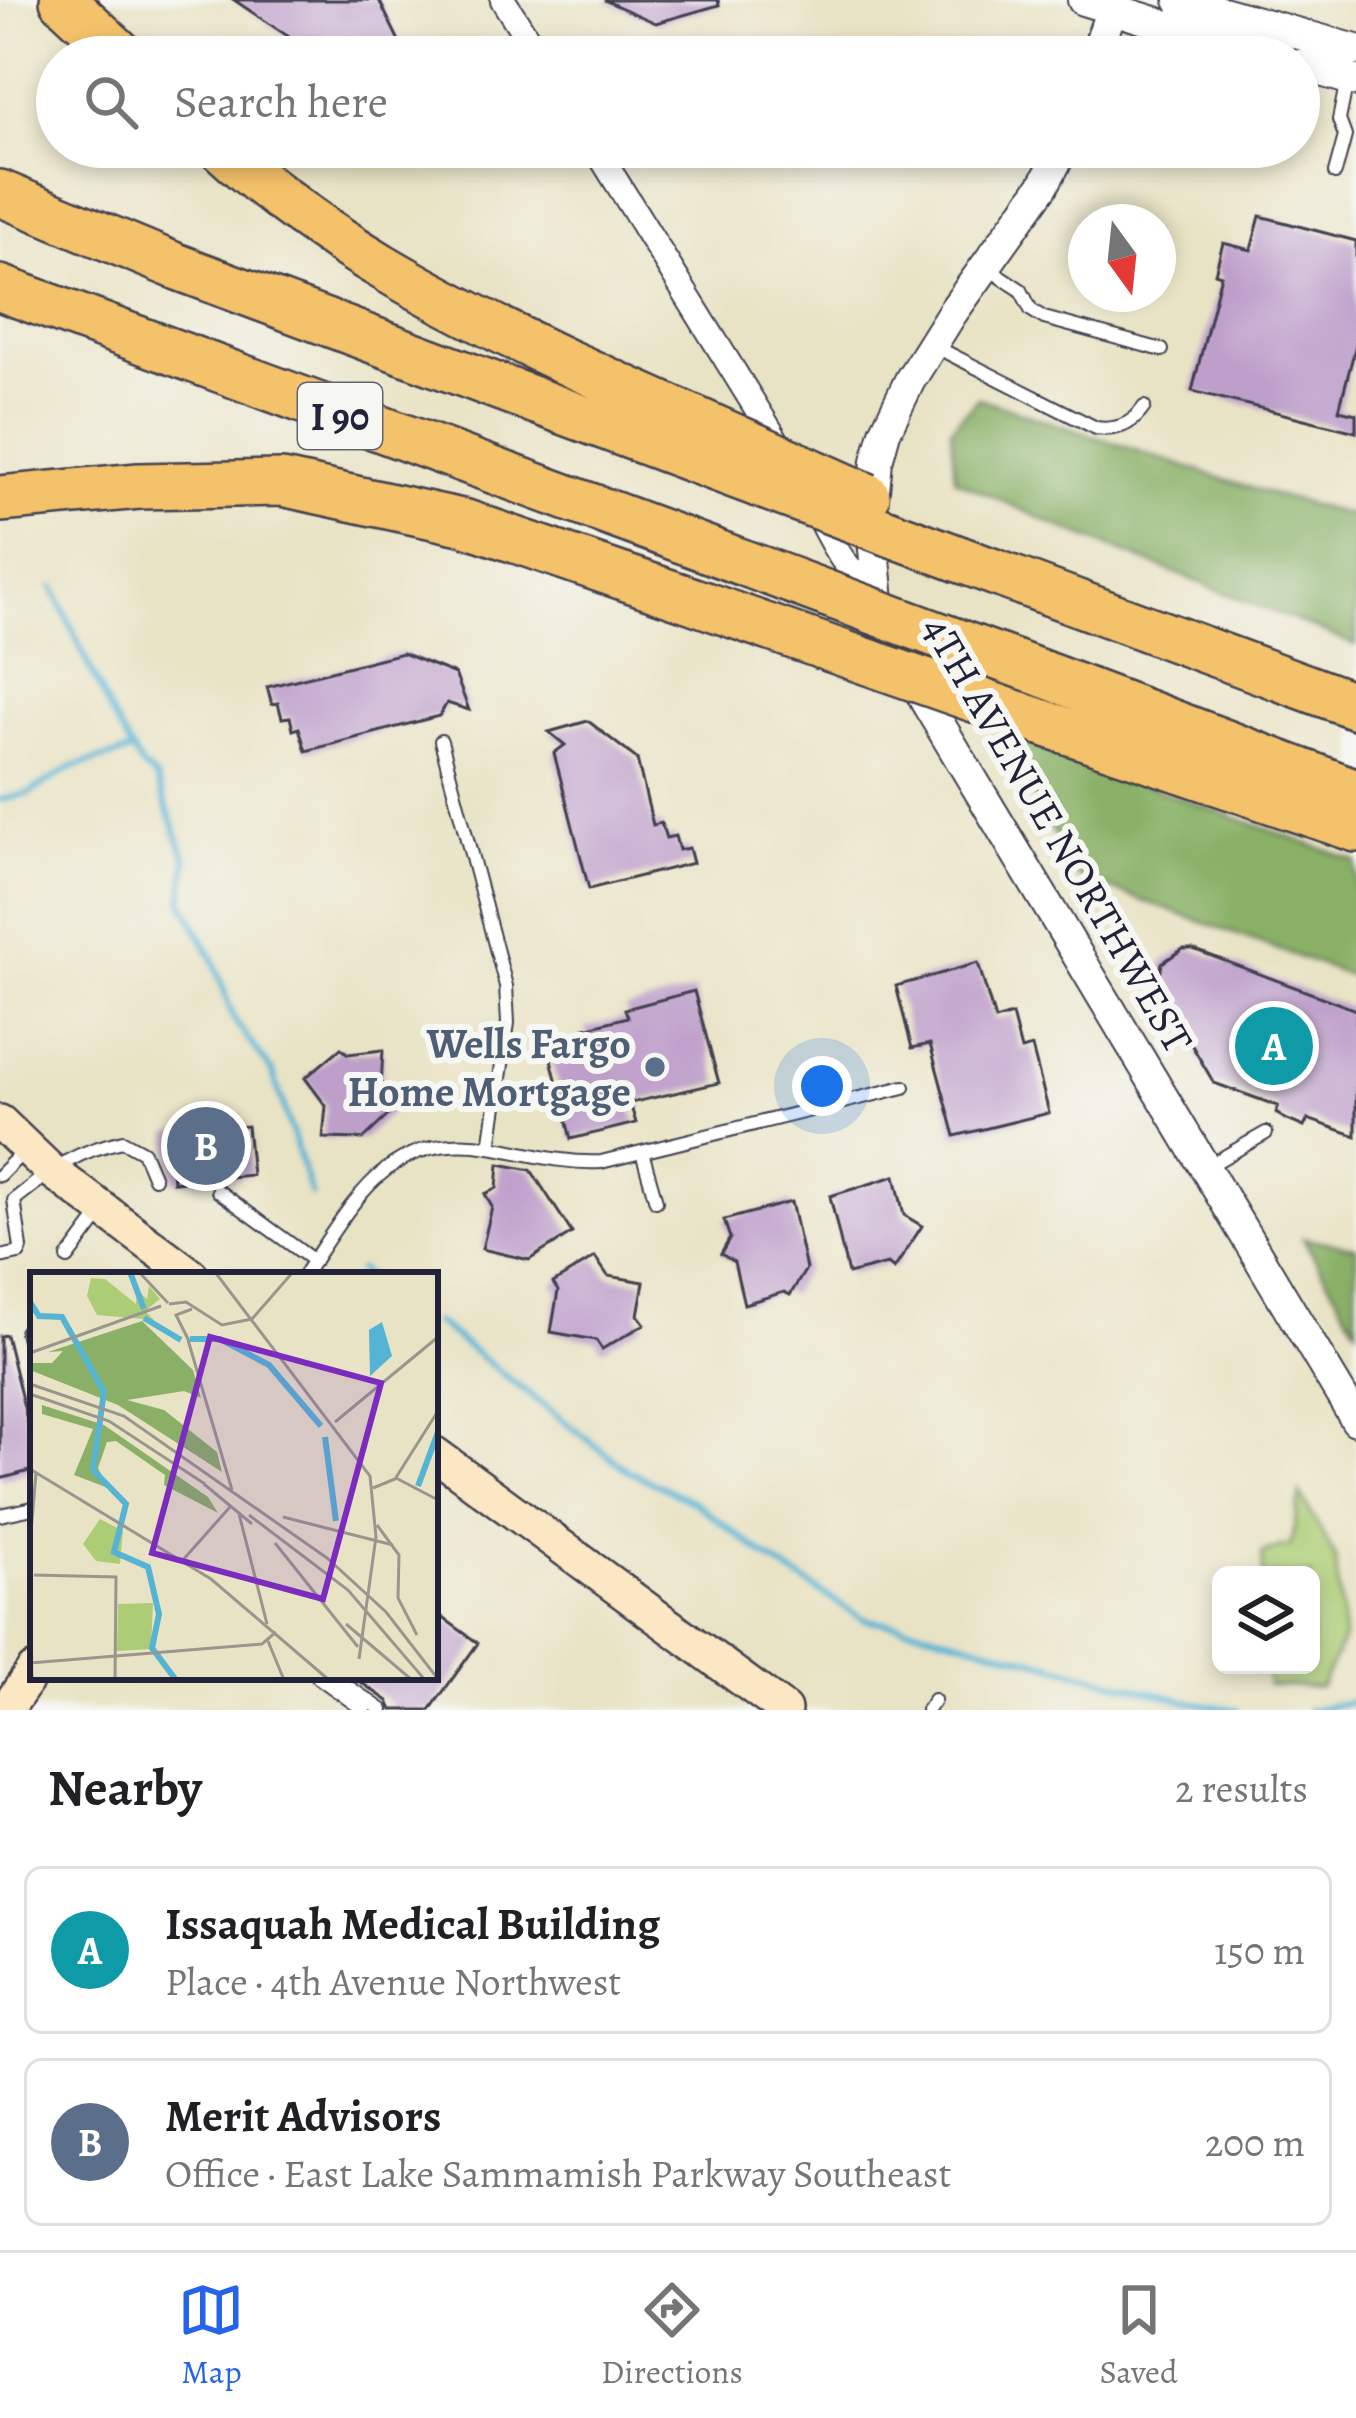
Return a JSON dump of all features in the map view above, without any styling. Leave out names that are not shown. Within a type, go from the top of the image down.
[{"type":"highway","points":[[63,0],[102,36]]},
{"type":"highway","points":[[244,168],[350,250],[418,290],[562,360],[957,548],[1110,614],[1356,706]]},
{"type":"highway","name":"I 90","points":[[0,193],[178,267],[539,402],[957,548]]},
{"type":"highway","name":"I 90","points":[[0,288],[1356,792]]},
{"type":"highway","points":[[0,499],[158,484],[282,483],[510,536],[1356,829]]},
{"type":"highway","points":[[0,518],[186,506],[367,502]]},
{"type":"main road","points":[[0,1122],[38,1159],[183,1272]]},
{"type":"main road","points":[[438,1456],[784,1710]]},
{"type":"main road","points":[[6,1710],[30,1675]]},
{"type":"street","points":[[503,0],[526,36]]},
{"type":"street","points":[[1180,0],[1268,36]]},
{"type":"street","points":[[1099,36],[1103,3],[1204,36]]},
{"type":"street","points":[[1320,57],[1354,71]]},
{"type":"street","points":[[1320,68],[1354,71]]},
{"type":"street","points":[[608,168],[752,397],[844,566],[878,589]]},
{"type":"street","name":"4TH AVENUE NORTHWEST","points":[[1053,168],[902,396],[877,461],[871,518],[878,589],[897,647],[926,702],[1356,1420]]},
{"type":"lane","points":[[1335,172],[1351,132],[1339,120],[1354,71]]},
{"type":"lane","points":[[985,267],[1021,290],[1031,310],[1044,318],[1162,350]]},
{"type":"lane","points":[[933,345],[1096,428],[1119,428],[1132,422],[1144,407]]},
{"type":"lane","points":[[441,741],[506,986],[508,1023],[490,1147]]},
{"type":"lane","points":[[306,1272],[386,1166],[399,1158],[442,1145],[490,1147],[588,1163],[904,1087]]},
{"type":"lane","points":[[1204,1168],[1266,1133]]},
{"type":"lane","points":[[0,1175],[38,1159],[123,1141],[142,1152],[154,1178]]},
{"type":"lane","points":[[643,1152],[656,1201]]},
{"type":"lane","points":[[0,1257],[19,1253],[21,1248],[14,1200],[38,1159]]},
{"type":"lane","points":[[218,1191],[314,1261]]},
{"type":"lane","points":[[68,1258],[103,1211]]},
{"type":"lane","points":[[26,1332],[30,1346]]},
{"type":"lane","points":[[0,1515],[30,1509]]},
{"type":"lane","points":[[322,1680],[364,1710]]},
{"type":"lane","points":[[338,1680],[382,1710]]},
{"type":"green space","points":[[978,398],[1256,490],[1356,517],[1356,645],[1055,525],[955,479],[951,428]]},
{"type":"green space","points":[[1000,733],[1356,861],[1356,978],[1078,877]]},
{"type":"green space","points":[[1303,1238],[1356,1247],[1356,1328]]},
{"type":"green space","points":[[1300,1494],[1335,1556],[1344,1638],[1320,1687],[1268,1685],[1267,1674],[1320,1674],[1320,1566],[1263,1566],[1262,1553],[1291,1545]]},
{"type":"building","points":[[234,0],[379,0],[397,36],[288,36]]},
{"type":"building","points":[[604,0],[718,0],[719,5],[656,23]]},
{"type":"building","points":[[1260,216],[1356,241],[1356,344],[1339,410],[1356,414],[1356,432],[1192,391],[1221,275],[1215,273],[1223,243],[1251,250]]},
{"type":"building","points":[[402,653],[455,674],[469,710],[447,703],[439,716],[306,751],[299,728],[293,730],[290,717],[282,718],[278,703],[272,704],[267,687]]},
{"type":"building","points":[[588,721],[637,759],[653,825],[661,823],[666,838],[675,836],[679,850],[689,848],[693,863],[589,889],[554,753],[565,745],[549,732]]},
{"type":"building","points":[[1183,949],[1356,1010],[1356,1136],[1308,1119],[1304,1127],[1276,1113],[1278,1106],[1214,1083],[1158,988],[1162,963]]},
{"type":"building","points":[[978,963],[995,1020],[1012,1015],[1021,1050],[1032,1047],[1049,1113],[955,1136],[930,1044],[912,1048],[896,986]]},
{"type":"building","points":[[694,991],[719,1083],[630,1103],[636,1123],[571,1139],[548,1047],[588,1037],[585,1028],[628,1017],[625,1009]]},
{"type":"building","points":[[341,1048],[348,1054],[383,1050],[381,1087],[398,1106],[363,1139],[323,1138],[326,1106],[305,1078]]},
{"type":"building","points":[[247,1126],[252,1175],[173,1182],[169,1132]]},
{"type":"building","points":[[499,1164],[531,1170],[572,1233],[529,1260],[482,1249],[492,1207],[485,1194],[497,1188]]},
{"type":"building","points":[[895,1176],[904,1215],[922,1226],[894,1269],[888,1264],[848,1274],[830,1196]]},
{"type":"building","points":[[791,1202],[806,1269],[790,1295],[784,1292],[744,1304],[734,1262],[721,1254],[730,1238],[724,1220]]},
{"type":"building","points":[[595,1257],[608,1276],[644,1282],[638,1315],[645,1324],[602,1349],[596,1340],[551,1332],[558,1291],[553,1283]]},
{"type":"building","points":[[6,1335],[30,1432],[30,1471],[0,1479],[0,1336]]},
{"type":"building","points":[[438,1614],[478,1643],[430,1710],[392,1710],[388,1701],[357,1680],[438,1680]]},
{"type":"waterway","points":[[53,587],[110,712],[141,766],[156,778],[187,861],[182,900],[214,961],[234,1020],[273,1073],[311,1195]]},
{"type":"waterway","points":[[0,800],[30,793],[72,767],[133,751]]},
{"type":"waterway","points":[[438,1324],[629,1471],[694,1502],[768,1558],[863,1619],[920,1629],[1185,1701],[1237,1710]]},
{"type":"waterway","points":[[1308,1710],[1356,1701]]},
{"type":"place","name":"Issaquah Medical Building","points":[[1274,1046]]},
{"type":"place","name":"Wells Fargo Home Mortgage","points":[[655,1067]]},
{"type":"place","name":"Merit Advisors","points":[[206,1146]]}]
